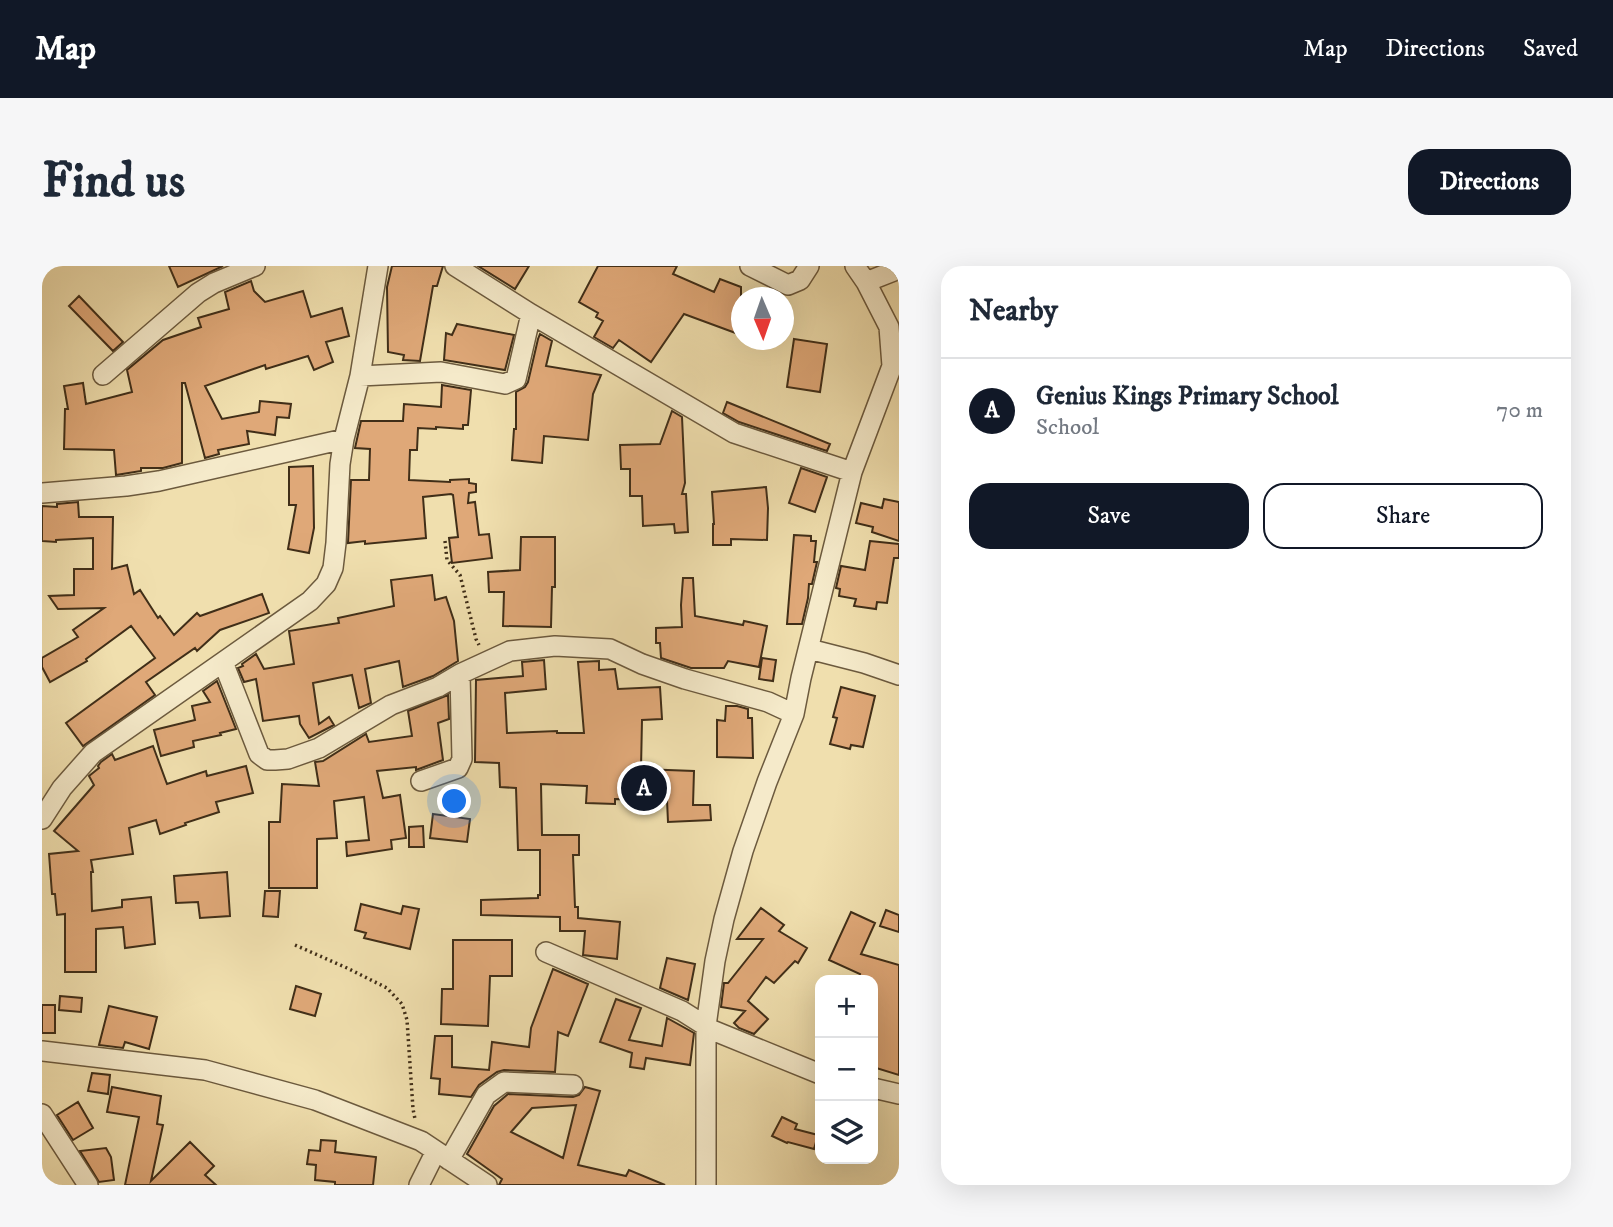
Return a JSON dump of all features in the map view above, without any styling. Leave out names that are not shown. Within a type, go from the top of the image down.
[{"type":"street","points":[[103,375],[198,293],[214,283],[255,266]]},
{"type":"street","points":[[42,819],[62,788],[93,753],[310,601],[326,584],[334,568],[344,439],[360,376],[378,266]]},
{"type":"street","points":[[455,266],[531,314],[734,433],[852,472]]},
{"type":"street","points":[[750,266],[788,285],[800,280],[809,266]]},
{"type":"street","points":[[706,1185],[706,1026],[715,961],[743,851],[794,714],[852,472],[892,366],[889,327],[861,274],[899,269]]},
{"type":"street","points":[[360,376],[441,372],[505,384],[516,379],[531,314]]},
{"type":"street","points":[[42,493],[159,481],[344,439]]},
{"type":"street","points":[[223,662],[259,754],[267,760],[288,758],[319,748],[391,705],[438,687],[510,652],[555,646],[610,649],[642,664],[768,702],[794,714]]},
{"type":"street","points":[[809,649],[899,675]]},
{"type":"street","points":[[421,781],[458,768],[462,759],[460,674]]},
{"type":"street","points":[[546,952],[682,1011],[712,1030],[815,1072]]},
{"type":"street","points":[[42,1051],[205,1070],[315,1100],[435,1151],[487,1185]]},
{"type":"street","points":[[419,1185],[435,1151],[486,1095],[504,1082],[573,1085]]},
{"type":"street","points":[[878,1089],[899,1094]]},
{"type":"street","points":[[42,1114],[88,1185]]},
{"type":"path","points":[[445,541],[447,560],[460,575],[476,639],[488,662]]},
{"type":"path","points":[[295,945],[387,988],[402,1004],[407,1020],[413,1109],[435,1151]]},
{"type":"building","points":[[169,266],[223,266],[178,287]]},
{"type":"building","points":[[392,266],[443,266],[437,286],[433,286],[420,361],[403,360],[404,355],[388,352],[387,287]]},
{"type":"building","points":[[478,266],[529,266],[515,289]]},
{"type":"building","points":[[598,266],[677,266],[673,274],[714,292],[720,279],[741,287],[731,287],[731,331],[684,314],[651,362],[619,340],[613,348],[594,337],[603,321],[596,317],[598,313],[579,302]]},
{"type":"building","points":[[251,281],[254,291],[265,302],[303,291],[311,317],[342,308],[349,336],[326,342],[333,362],[314,370],[308,356],[266,369],[265,365],[205,386],[222,419],[259,412],[260,401],[291,404],[289,418],[277,417],[275,435],[247,431],[249,444],[218,450],[219,454],[205,458],[185,383],[182,383],[182,463],[163,468],[141,468],[141,471],[116,475],[114,450],[64,449],[65,409],[68,409],[64,386],[83,383],[86,404],[132,392],[127,370],[163,340],[201,327],[198,318],[229,309],[225,292]]},
{"type":"building","points":[[79,296],[123,342],[113,351],[69,306]]},
{"type":"building","points":[[457,324],[514,335],[505,370],[444,360],[446,333],[452,335]]},
{"type":"building","points":[[540,334],[552,341],[546,366],[601,375],[593,394],[588,440],[544,436],[542,463],[512,460],[516,429],[516,392],[528,382]]},
{"type":"building","points":[[794,339],[827,344],[820,392],[787,387]]},
{"type":"building","points":[[442,385],[471,390],[468,425],[463,425],[463,429],[418,428],[417,450],[410,450],[409,480],[450,482],[469,479],[469,483],[476,484],[476,492],[469,493],[468,503],[475,502],[479,535],[489,534],[492,558],[452,563],[449,538],[458,537],[451,494],[423,497],[426,538],[348,543],[351,480],[369,480],[370,449],[355,448],[361,421],[403,421],[404,404],[441,407]]},
{"type":"building","points":[[727,402],[830,444],[827,451],[739,422],[723,413]]},
{"type":"building","points":[[672,411],[682,417],[685,483],[682,494],[686,494],[688,532],[675,533],[674,524],[643,526],[642,496],[630,496],[630,469],[621,469],[620,445],[660,444]]},
{"type":"building","points":[[313,466],[314,528],[309,553],[288,549],[296,505],[289,505],[289,467]]},
{"type":"building","points":[[801,468],[827,477],[815,512],[789,503]]},
{"type":"building","points":[[766,487],[767,540],[731,539],[731,545],[713,545],[712,492]]},
{"type":"building","points":[[884,499],[899,502],[899,541],[872,532],[873,527],[856,523],[861,503],[882,508]]},
{"type":"building","points":[[78,502],[79,517],[113,517],[112,569],[127,565],[134,594],[140,590],[158,618],[160,616],[174,635],[197,613],[200,616],[262,594],[269,613],[220,630],[197,651],[195,648],[146,682],[155,695],[83,746],[66,723],[155,658],[131,626],[86,659],[87,661],[50,682],[42,667],[42,658],[78,637],[73,630],[104,608],[58,609],[49,596],[74,595],[74,569],[93,569],[93,538],[42,541],[42,506],[57,507],[57,504]]},
{"type":"building","points":[[794,535],[811,536],[811,541],[816,541],[814,562],[817,562],[812,584],[809,584],[802,624],[787,624]]},
{"type":"building","points":[[521,537],[555,537],[555,587],[552,587],[551,627],[503,626],[504,592],[489,592],[488,572],[520,570]]},
{"type":"building","points":[[870,541],[899,544],[899,558],[894,558],[887,603],[877,602],[876,609],[854,606],[856,599],[839,596],[840,589],[836,588],[841,566],[865,570]]},
{"type":"building","points":[[432,575],[435,600],[446,597],[454,621],[458,661],[433,676],[403,687],[399,661],[365,669],[371,703],[359,708],[352,675],[313,683],[319,724],[329,717],[334,725],[309,738],[300,724],[299,716],[263,721],[256,679],[244,682],[238,668],[243,666],[242,664],[256,654],[264,669],[294,664],[289,631],[339,623],[338,618],[394,606],[391,580]]},
{"type":"building","points":[[683,578],[693,578],[695,616],[743,625],[744,621],[767,626],[759,667],[728,661],[724,668],[691,668],[661,658],[660,643],[656,643],[656,628],[682,627]]},
{"type":"building","points":[[762,658],[776,660],[773,681],[759,679]]},
{"type":"building","points":[[544,660],[546,689],[505,693],[507,733],[584,733],[578,662],[599,661],[599,670],[615,669],[618,689],[660,687],[662,719],[642,720],[641,769],[694,771],[693,805],[710,805],[711,820],[668,822],[667,800],[615,799],[615,804],[586,803],[587,786],[541,784],[542,835],[579,835],[579,855],[573,855],[575,907],[578,907],[578,918],[620,922],[617,959],[583,955],[585,931],[560,931],[560,917],[481,915],[481,900],[538,898],[540,850],[518,850],[516,788],[500,787],[499,763],[475,762],[476,680],[523,676],[522,662]]},
{"type":"building","points":[[217,681],[236,729],[193,741],[194,747],[161,756],[154,730],[195,720],[192,706],[210,702],[203,691]]},
{"type":"building","points":[[841,687],[875,696],[863,747],[851,745],[850,749],[830,744],[837,718],[833,717]]},
{"type":"building","points":[[448,695],[449,719],[438,723],[443,760],[416,770],[416,767],[377,771],[383,798],[400,795],[406,838],[391,840],[392,849],[347,856],[346,842],[369,840],[364,797],[334,801],[337,838],[317,839],[317,888],[269,888],[269,822],[280,822],[282,784],[319,786],[315,762],[323,761],[366,734],[369,742],[412,736],[408,711]]},
{"type":"building","points":[[726,706],[748,709],[748,718],[752,718],[753,758],[717,757],[717,720],[725,721]]},
{"type":"building","points":[[153,746],[167,784],[206,771],[207,776],[246,766],[253,793],[216,802],[219,812],[160,834],[156,820],[129,828],[133,854],[91,860],[92,911],[122,907],[122,900],[151,897],[155,944],[125,948],[123,927],[96,929],[96,972],[65,972],[65,914],[57,915],[55,894],[52,894],[49,854],[78,851],[54,831],[94,785],[89,776],[99,768],[101,762],[112,754],[115,760]]},
{"type":"building","points":[[433,814],[470,819],[467,842],[430,838]]},
{"type":"building","points":[[423,826],[424,847],[409,847],[409,827]]},
{"type":"building","points":[[227,872],[230,916],[200,918],[198,902],[176,903],[174,876]]},
{"type":"building","points":[[265,891],[280,891],[278,917],[263,916]]},
{"type":"building","points":[[361,904],[401,914],[403,906],[419,909],[410,949],[364,938],[366,933],[355,930]]},
{"type":"building","points":[[761,908],[784,925],[779,931],[807,948],[798,963],[795,961],[774,983],[766,977],[748,1001],[768,1019],[754,1034],[734,1023],[745,1011],[721,1007],[724,983],[728,983],[763,939],[737,939]]},
{"type":"building","points":[[886,910],[899,915],[899,932],[880,926]]},
{"type":"building","points":[[851,912],[875,923],[861,954],[899,965],[899,1075],[878,1069],[878,975],[860,975],[829,960]]},
{"type":"building","points":[[453,940],[512,940],[512,976],[490,976],[488,1026],[441,1024],[442,989],[453,989]]},
{"type":"building","points":[[667,958],[695,964],[688,1000],[660,988]]},
{"type":"building","points":[[553,969],[588,984],[568,1036],[558,1032],[555,1072],[504,1070],[479,1085],[471,1097],[439,1094],[440,1079],[431,1078],[435,1036],[452,1036],[452,1067],[489,1070],[492,1042],[529,1047],[531,1028]]},
{"type":"building","points":[[296,986],[321,994],[315,1016],[290,1009]]},
{"type":"building","points":[[60,996],[82,998],[81,1012],[59,1010]]},
{"type":"building","points":[[616,999],[641,1008],[629,1040],[662,1046],[667,1018],[694,1033],[690,1065],[646,1058],[644,1069],[630,1067],[632,1053],[600,1042]]},
{"type":"building","points":[[42,1005],[55,1005],[55,1033],[42,1033]]},
{"type":"building","points":[[109,1006],[157,1017],[149,1049],[125,1042],[123,1048],[99,1045]]},
{"type":"building","points":[[92,1073],[110,1075],[108,1094],[88,1091]]},
{"type":"building","points":[[112,1087],[161,1096],[157,1124],[163,1125],[151,1181],[190,1142],[214,1166],[205,1175],[216,1185],[125,1185],[139,1117],[107,1112]]},
{"type":"building","points":[[585,1087],[600,1091],[578,1165],[626,1176],[629,1170],[665,1185],[499,1185],[502,1179],[467,1154],[494,1106],[508,1094],[579,1095]],"holes":[[[576,1105],[563,1158],[511,1132],[532,1108]]]},
{"type":"building","points":[[78,1102],[93,1128],[73,1140],[57,1115]]},
{"type":"building","points":[[782,1117],[797,1124],[795,1129],[815,1134],[815,1146],[814,1149],[787,1143],[772,1136]]},
{"type":"building","points":[[321,1140],[336,1141],[335,1152],[376,1157],[373,1185],[335,1185],[335,1182],[315,1180],[316,1165],[307,1164],[309,1150],[320,1151]]},
{"type":"building","points":[[106,1148],[111,1157],[114,1180],[99,1182],[80,1151]]},
{"type":"place","name":"Genius Kings Primary School","points":[[644,788]]}]
